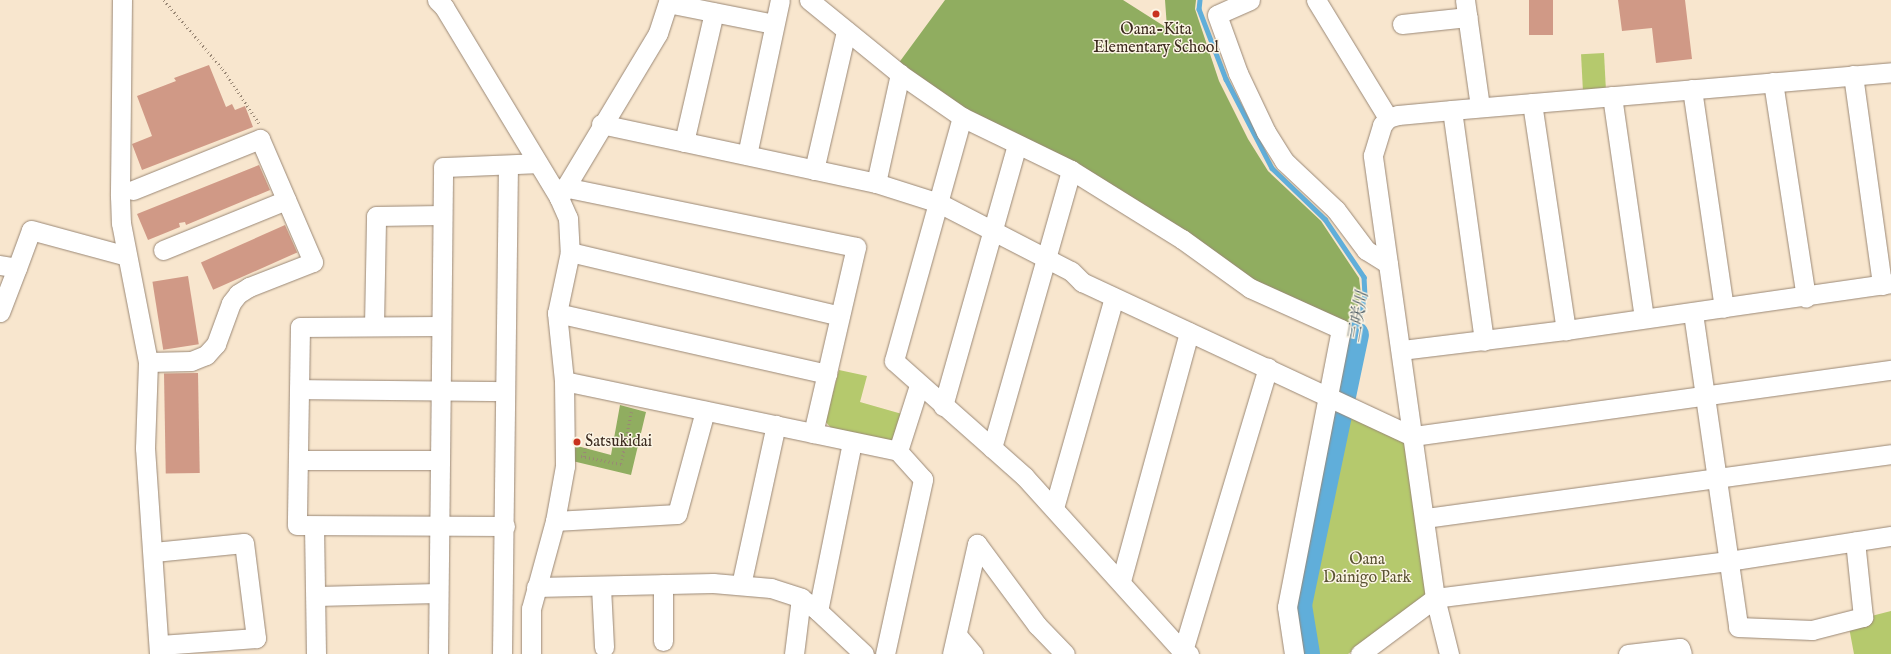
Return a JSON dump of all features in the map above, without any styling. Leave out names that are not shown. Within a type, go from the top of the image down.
[{"type":"street","points":[[122,0],[120,196],[127,256],[148,362],[145,448],[154,552],[159,650],[256,638],[244,543],[154,552]]},
{"type":"street","points":[[747,156],[780,0]]},
{"type":"street","points":[[1250,0],[1217,14],[1238,73],[1266,132],[1284,161],[1336,210],[1366,250],[1388,264]]},
{"type":"street","points":[[1316,0],[1388,118]]},
{"type":"street","points":[[561,192],[601,124],[658,33],[668,1],[774,24]]},
{"type":"street","points":[[445,2],[536,164],[561,192],[568,218],[570,252],[557,313],[564,381],[564,466],[555,520],[531,609],[531,654]]},
{"type":"street","points":[[813,2],[846,31],[900,74],[962,117],[1071,170],[1182,239],[1250,288],[1341,329],[1335,400],[1287,607],[1294,654]]},
{"type":"street","points":[[1402,24],[1467,9],[1480,107]]},
{"type":"street","points":[[684,142],[714,12]]},
{"type":"street","points":[[814,170],[846,31]]},
{"type":"street","points":[[1449,654],[1435,598],[1402,350],[1373,155],[1382,125],[1388,118],[1398,115],[1891,72]]},
{"type":"street","points":[[876,183],[900,74]]},
{"type":"street","points":[[1402,350],[1484,341],[1644,318],[1806,298],[1886,284],[1853,75]]},
{"type":"street","points":[[1773,82],[1806,298]]},
{"type":"street","points":[[1692,89],[1724,308]]},
{"type":"street","points":[[1612,96],[1644,318]]},
{"type":"street","points":[[1532,103],[1566,330]]},
{"type":"street","points":[[1452,110],[1484,341]]},
{"type":"street","points":[[962,117],[894,362],[1024,476],[1185,654]]},
{"type":"street","points":[[601,124],[876,183],[939,203],[1071,271],[1082,282],[1413,436],[1891,370]]},
{"type":"street","points":[[134,190],[260,139],[313,262],[249,287],[238,294],[231,303],[218,339],[206,355],[191,361],[148,362]]},
{"type":"street","points":[[943,406],[1017,144]]},
{"type":"street","points":[[438,654],[442,167],[536,164]]},
{"type":"street","points":[[502,654],[505,526],[504,391],[508,166]]},
{"type":"street","points":[[992,448],[1071,170]]},
{"type":"street","points":[[561,192],[856,247],[813,433]]},
{"type":"street","points":[[163,250],[286,200]]},
{"type":"street","points":[[374,325],[376,216],[442,215]]},
{"type":"street","points":[[0,312],[9,267],[31,230],[127,256]]},
{"type":"street","points":[[570,252],[840,316]]},
{"type":"street","points":[[1054,508],[1114,297]]},
{"type":"street","points":[[557,313],[827,374]]},
{"type":"street","points":[[1693,313],[1738,627],[1812,630],[1863,617],[1855,542]]},
{"type":"street","points":[[441,326],[374,325],[300,327],[297,525],[505,526]]},
{"type":"street","points":[[1121,582],[1190,332]]},
{"type":"street","points":[[1185,654],[1268,368]]},
{"type":"street","points":[[564,381],[852,442],[898,450],[923,479],[885,654]]},
{"type":"street","points":[[898,450],[919,385]]},
{"type":"street","points":[[299,390],[504,391]]},
{"type":"street","points":[[555,520],[677,514],[705,410]]},
{"type":"street","points":[[741,585],[776,425]]},
{"type":"street","points":[[818,611],[852,442]]},
{"type":"street","points":[[1425,518],[1891,454]]},
{"type":"street","points":[[298,460],[440,460]]},
{"type":"street","points":[[314,526],[316,654]]},
{"type":"street","points":[[1360,654],[1435,598],[1729,561],[1891,536]]},
{"type":"street","points":[[952,654],[977,544],[1052,642],[1065,654]]},
{"type":"street","points":[[536,587],[600,587],[713,583],[772,588],[800,598],[818,611],[847,646],[864,654]]},
{"type":"street","points":[[663,584],[663,641]]},
{"type":"street","points":[[600,587],[604,647]]},
{"type":"street","points":[[316,596],[438,593]]},
{"type":"street","points":[[794,654],[800,598]]},
{"type":"street","points":[[957,635],[974,654]]},
{"type":"street","points":[[1628,654],[1680,648],[1682,654]]},
{"type":"path","points":[[164,0],[223,69],[253,111],[262,130],[260,139]]},
{"type":"path","points":[[577,455],[622,464],[631,408]]},
{"type":"path","points":[[584,456],[585,448]]},
{"type":"green space","points":[[945,0],[1123,0],[1167,28],[1165,0],[1196,0],[1195,9],[1219,81],[1248,139],[1268,171],[1321,221],[1359,278],[1361,294],[1351,328],[1257,285],[964,112],[898,64]]},
{"type":"green space","points":[[1604,53],[1606,89],[1583,90],[1581,54]]},
{"type":"green space","points":[[839,370],[867,376],[860,402],[902,414],[897,437],[890,441],[831,428],[825,421]]},
{"type":"green space","points":[[620,405],[646,412],[631,475],[564,459],[566,443],[611,455]]},
{"type":"green space","name":"Oana Dainigo Park","points":[[1342,413],[1409,445],[1427,595],[1348,654],[1313,654],[1303,606]]},
{"type":"green space","points":[[1891,611],[1891,654],[1854,654],[1848,622]]},
{"type":"building","points":[[1529,0],[1553,0],[1553,35],[1529,35]]},
{"type":"building","points":[[1618,0],[1685,0],[1692,59],[1656,63],[1652,28],[1622,31]]},
{"type":"building","points":[[209,65],[226,107],[232,104],[235,110],[245,106],[253,127],[142,170],[132,144],[152,136],[137,96],[176,81],[174,78]]},
{"type":"building","points":[[259,165],[270,190],[186,225],[185,222],[179,223],[180,227],[148,240],[137,214]]},
{"type":"building","points":[[285,225],[297,252],[213,290],[201,262]]},
{"type":"building","points":[[188,276],[199,344],[163,350],[152,282]]},
{"type":"building","points":[[198,373],[200,473],[166,474],[164,374]]},
{"type":"waterway","name":"三咲川","points":[[1200,0],[1199,9],[1226,79],[1272,168],[1325,219],[1364,277],[1365,296],[1355,335]]},
{"type":"waterway","name":"三咲川","points":[[1306,654],[1298,605],[1355,335]]},
{"type":"place","name":"Oana-Kita Elementary School","points":[[1156,14]]},
{"type":"place","name":"Satsukidai","points":[[577,442]]}]
